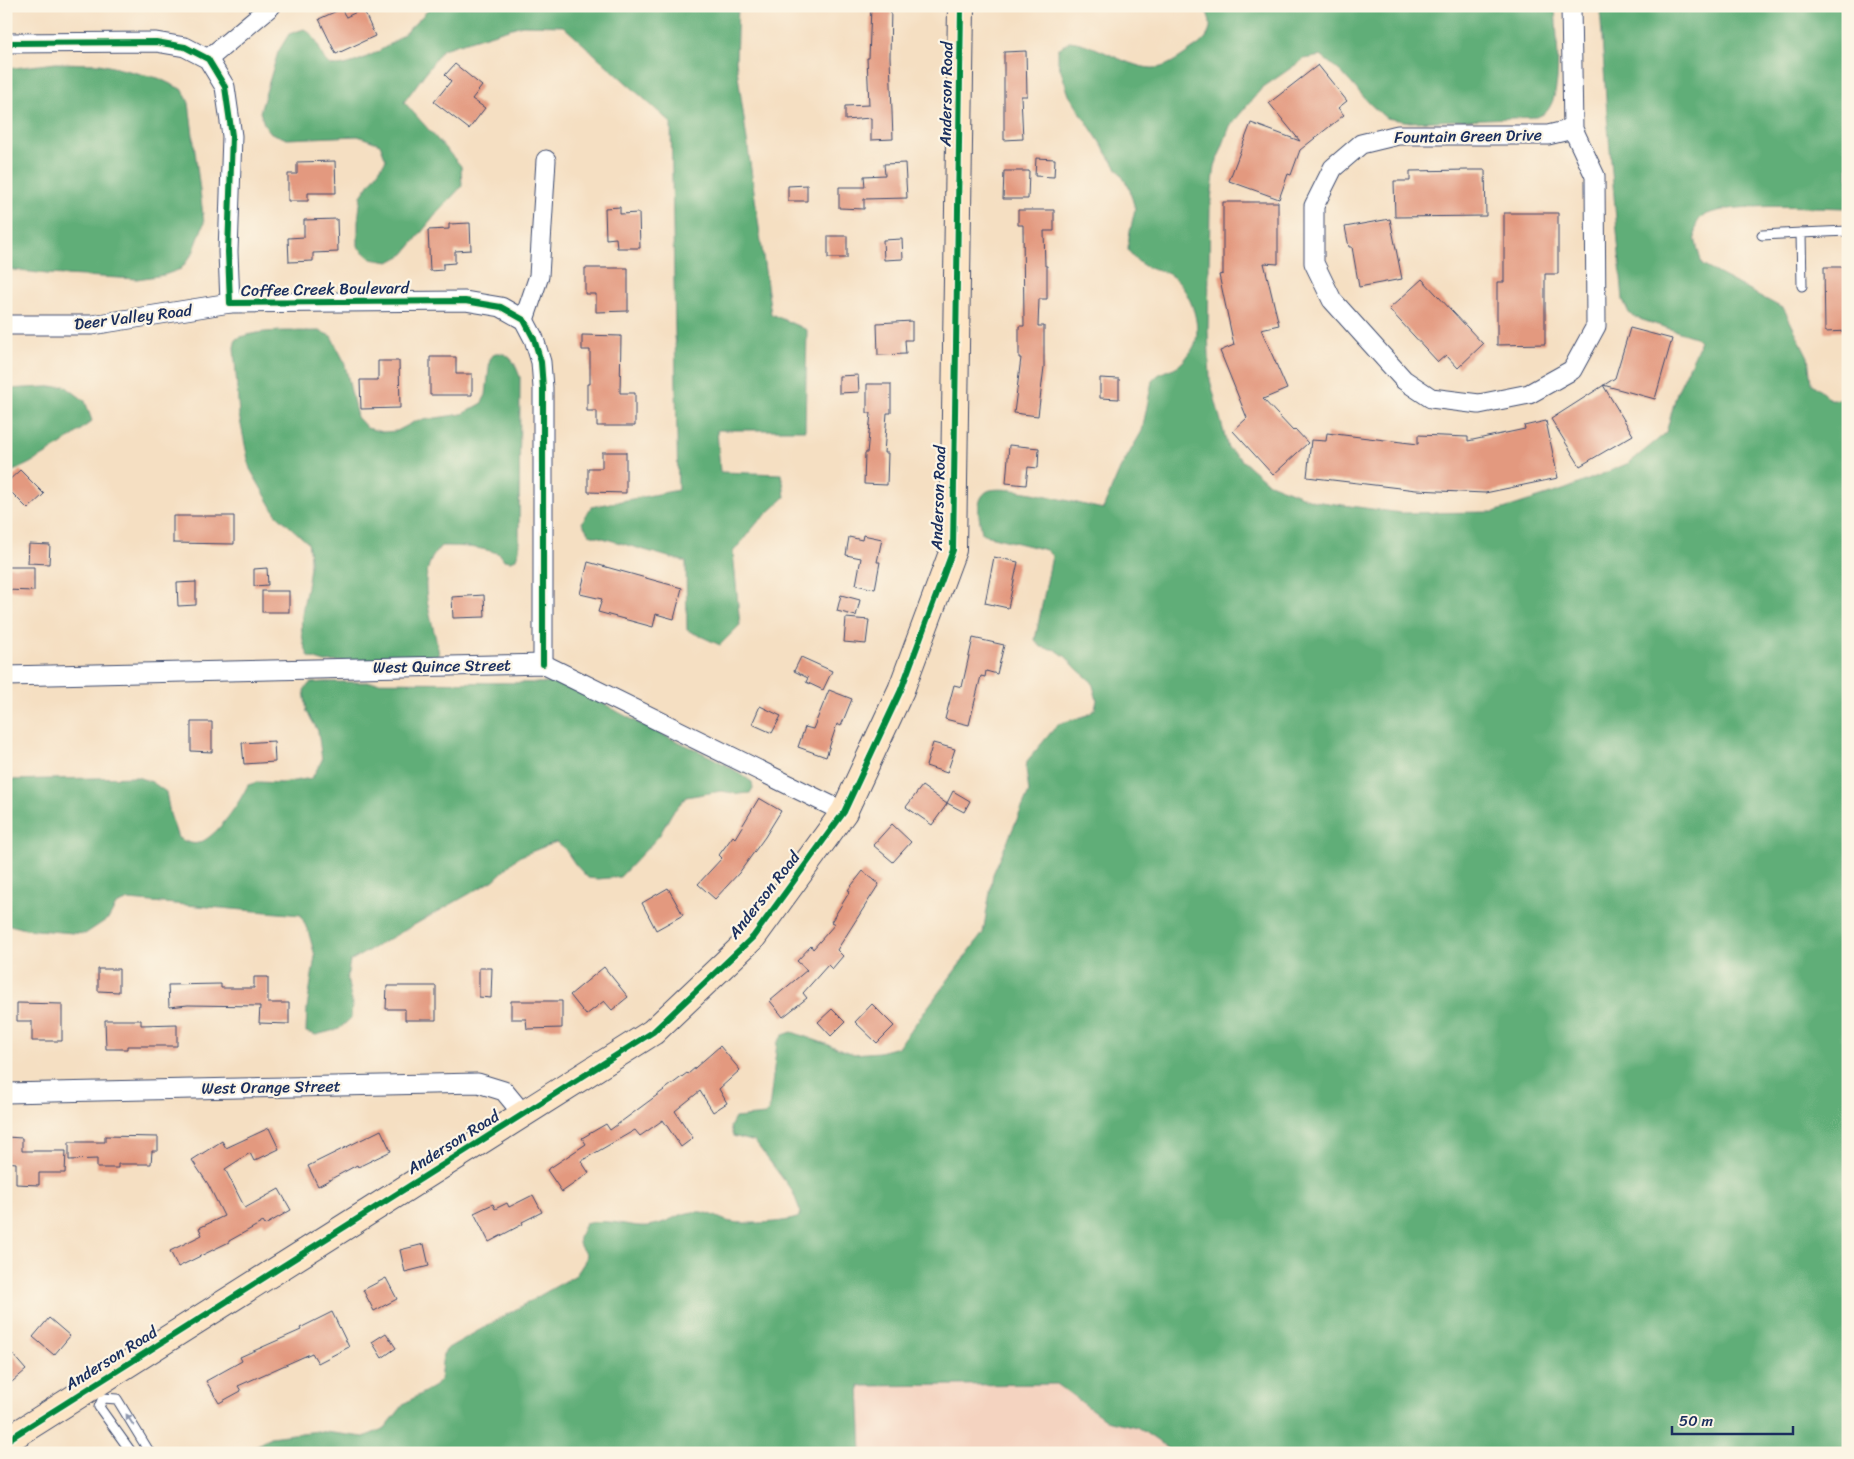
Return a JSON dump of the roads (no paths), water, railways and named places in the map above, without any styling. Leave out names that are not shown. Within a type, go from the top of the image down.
[{"type":"street","points":[[6,43],[156,42],[185,47],[208,59],[271,6]]},
{"type":"street","name":"Anderson Road","points":[[6,1441],[99,1391],[653,1032],[753,937],[844,812],[901,690],[953,550],[961,6]]},
{"type":"street","name":"Fountain Green Drive","points":[[1571,6],[1573,129],[1595,176],[1596,326],[1572,370],[1528,394],[1479,404],[1430,398],[1404,380],[1332,300],[1314,263],[1314,206],[1332,168],[1361,144],[1398,135],[1548,136],[1573,129]]},
{"type":"street","name":"Coffee Creek Boulevard","points":[[208,59],[225,88],[232,136],[228,252],[230,304],[465,301],[501,307],[524,320]]},
{"type":"street","points":[[543,664],[543,388],[541,362],[534,339],[524,320],[539,276],[546,160]]},
{"type":"street","name":"Deer Valley Road","points":[[6,325],[92,325],[230,304]]},
{"type":"street","name":"West Quince Street","points":[[6,676],[543,664],[844,812]]},
{"type":"street","name":"West Orange Street","points":[[6,1093],[478,1084],[504,1091],[524,1114]]},
{"type":"lane","points":[[1762,235],[1848,231]]},
{"type":"lane","points":[[1801,233],[1802,286]]},
{"type":"lane","points":[[132,1453],[99,1407],[99,1391],[117,1399],[150,1453]]}]
